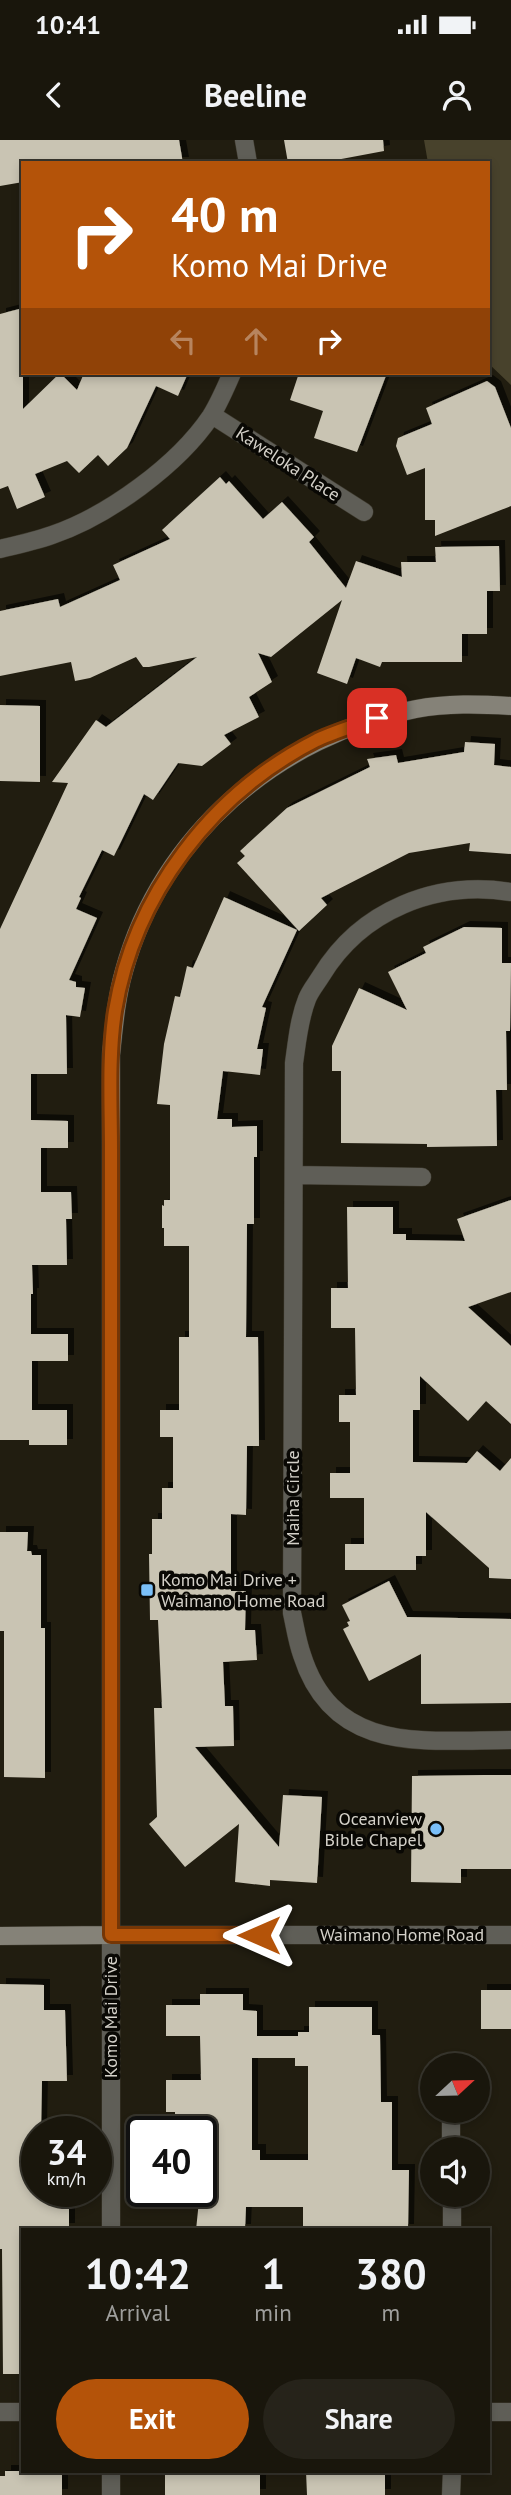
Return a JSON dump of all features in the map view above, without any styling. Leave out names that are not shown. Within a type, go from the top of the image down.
[{"type":"main road","name":"Komo Mai Drive","points":[[111,1935],[111,1055],[115,1012],[124,970],[148,908],[178,859],[225,805],[252,781],[284,759],[318,740],[387,716],[418,709],[471,704],[511,706]]},
{"type":"main road","name":"Waimano Home Road","points":[[0,1936],[111,1935]]},
{"type":"street","points":[[244,140],[248,161]]},
{"type":"street","points":[[0,549],[54,535],[97,514],[136,490],[175,457],[212,415],[231,375]]},
{"type":"street","name":"Kaweloka Place","points":[[212,415],[364,512]]},
{"type":"street","name":"Maiha Circle","points":[[511,892],[489,888],[460,889],[404,903],[360,929],[326,968],[307,999],[294,1063],[292,1612],[302,1656],[316,1684],[332,1706],[351,1724],[373,1733],[415,1740],[511,1740]]},
{"type":"street","points":[[294,1175],[422,1177]]},
{"type":"street","name":"Waimano Home Road","points":[[111,1935],[511,1935]]},
{"type":"street","name":"Komo Mai Drive","points":[[111,1935],[111,2228]]},
{"type":"street","points":[[452,2207],[452,2228]]},
{"type":"street","points":[[0,2412],[21,2412]]},
{"type":"street","points":[[490,2412],[511,2412]]},
{"type":"street","points":[[111,2473],[111,2495]]},
{"type":"street","points":[[452,2473],[452,2495]]},
{"type":"shaded area","points":[[424,140],[511,140],[511,385],[490,365],[490,161],[428,161]]},
{"type":"building","points":[[0,140],[179,140],[183,161],[21,161],[21,182],[0,186]]},
{"type":"building","points":[[284,140],[383,140],[384,151],[331,161],[288,161]]},
{"type":"building","points":[[21,309],[23,409],[58,375],[62,375],[77,390],[83,375],[187,375],[178,396],[156,386],[127,448],[108,466],[98,455],[79,473],[67,461],[35,474],[45,497],[17,509],[8,486],[0,489],[0,314]]},
{"type":"building","points":[[298,375],[386,375],[357,452],[314,438],[323,411],[290,400]]},
{"type":"building","points":[[487,381],[495,387],[511,428],[511,506],[435,536],[435,520],[425,520],[425,468],[407,475],[396,446],[398,438],[432,424],[426,408]]},
{"type":"building","points":[[220,477],[226,484],[229,481],[263,519],[282,502],[314,537],[309,542],[346,588],[356,561],[402,577],[401,562],[436,562],[435,547],[499,546],[500,591],[487,591],[487,634],[462,634],[462,662],[382,662],[380,667],[356,658],[347,684],[317,673],[342,600],[271,657],[258,653],[272,682],[249,697],[259,717],[224,735],[231,744],[202,766],[178,763],[153,800],[144,794],[114,856],[102,850],[76,909],[97,918],[69,980],[76,982],[76,987],[85,988],[80,1017],[66,1015],[67,1074],[31,1074],[31,1120],[68,1121],[68,1148],[41,1148],[41,1192],[71,1192],[72,1219],[66,1219],[67,1265],[32,1265],[31,1294],[31,1334],[68,1334],[68,1361],[32,1361],[32,1410],[67,1410],[67,1445],[29,1445],[29,1440],[0,1440],[0,929],[68,783],[52,782],[96,720],[106,727],[197,657],[143,667],[136,657],[90,678],[75,681],[71,662],[0,676],[0,611],[58,599],[60,607],[120,580],[113,565],[170,539],[162,530]]},
{"type":"building","points":[[0,705],[40,706],[40,782],[0,781]]},
{"type":"building","points":[[465,742],[495,744],[494,765],[511,767],[511,854],[469,851],[470,843],[409,853],[321,898],[327,905],[299,931],[237,863],[245,856],[240,851],[287,808],[370,767],[367,759],[396,755],[398,763],[464,752]]},
{"type":"building","points":[[224,897],[297,930],[262,1007],[266,1008],[257,1049],[263,1049],[260,1075],[223,1071],[217,1119],[232,1119],[232,1127],[257,1126],[254,1224],[247,1224],[246,1337],[258,1337],[259,1446],[247,1446],[246,1515],[231,1514],[231,1591],[246,1591],[245,1630],[255,1630],[257,1660],[223,1662],[225,1706],[233,1706],[234,1746],[195,1747],[279,1847],[283,1795],[322,1797],[317,1883],[270,1880],[270,1886],[235,1882],[239,1824],[185,1867],[149,1824],[157,1817],[154,1708],[162,1708],[158,1620],[150,1620],[149,1554],[152,1554],[152,1519],[162,1519],[162,1488],[173,1488],[173,1437],[160,1437],[160,1410],[179,1410],[179,1337],[189,1337],[189,1246],[164,1246],[162,1228],[162,1205],[164,1206],[164,1200],[170,1200],[170,1105],[157,1104],[164,1044],[175,996],[180,997],[187,966],[193,968]]},
{"type":"building","points":[[464,927],[502,928],[502,963],[511,963],[510,1031],[506,1031],[507,1090],[496,1090],[497,1146],[427,1147],[427,1144],[341,1143],[341,1071],[332,1071],[332,1046],[359,988],[407,1010],[388,972],[426,953],[423,947]]},
{"type":"building","points":[[511,1200],[511,1292],[468,1307],[511,1346],[511,1424],[486,1401],[468,1421],[420,1376],[420,1410],[413,1410],[413,1462],[467,1463],[477,1451],[500,1471],[511,1458],[511,1579],[489,1578],[489,1568],[426,1512],[426,1556],[416,1556],[416,1570],[345,1570],[345,1544],[364,1544],[364,1498],[330,1498],[330,1473],[350,1473],[350,1422],[339,1422],[339,1395],[356,1395],[355,1328],[331,1328],[331,1288],[348,1288],[347,1207],[393,1207],[393,1234],[406,1234],[406,1240],[465,1241],[457,1219]]},
{"type":"building","points":[[0,1532],[28,1532],[27,1551],[31,1551],[32,1555],[41,1555],[41,1628],[45,1628],[45,1778],[4,1777],[4,1631],[0,1631]]},
{"type":"building","points":[[389,1581],[407,1617],[511,1619],[511,1703],[421,1704],[421,1654],[369,1681],[343,1629],[349,1626],[347,1622],[350,1621],[342,1605]]},
{"type":"building","points":[[511,1775],[511,1869],[461,1869],[461,1883],[411,1882],[412,1776]]},
{"type":"building","points":[[0,1984],[44,1985],[44,2010],[65,2010],[67,2081],[42,2081],[41,2116],[21,2116],[21,2207],[69,2207],[69,2228],[21,2228],[21,2374],[3,2374]]},
{"type":"building","points":[[481,1990],[511,1990],[511,2029],[481,2029]]},
{"type":"building","points":[[200,1994],[243,1994],[243,2010],[257,2011],[257,2036],[298,2036],[298,2032],[309,2032],[309,2007],[372,2007],[372,2035],[380,2035],[381,2102],[392,2102],[392,2170],[409,2170],[408,2228],[303,2228],[303,2207],[246,2207],[245,2228],[196,2228],[198,2207],[217,2207],[217,2116],[175,2116],[175,2112],[166,2112],[166,2080],[201,2080],[200,2036],[166,2036],[166,2005],[200,2005]],"holes":[[[252,2058],[295,2058],[295,2066],[308,2066],[308,2160],[260,2160],[260,2150],[252,2150]]]},
{"type":"building","points":[[5,2471],[62,2473],[62,2495],[0,2495],[0,2476],[5,2476]]},
{"type":"building","points":[[165,2473],[260,2473],[260,2495],[165,2495]]},
{"type":"building","points":[[306,2473],[385,2473],[385,2495],[307,2495]]},
{"type":"place","name":"Komo Mai Drive + Waimano Home Road","points":[[147,1590]]},
{"type":"place","name":"Oceanview Bible Chapel","points":[[436,1829]]},
{"type":"route","points":[[259,1935],[111,1935],[111,1055],[115,1012],[124,970],[148,908],[178,859],[200,831],[252,781],[284,759],[318,740],[377,718]]}]
